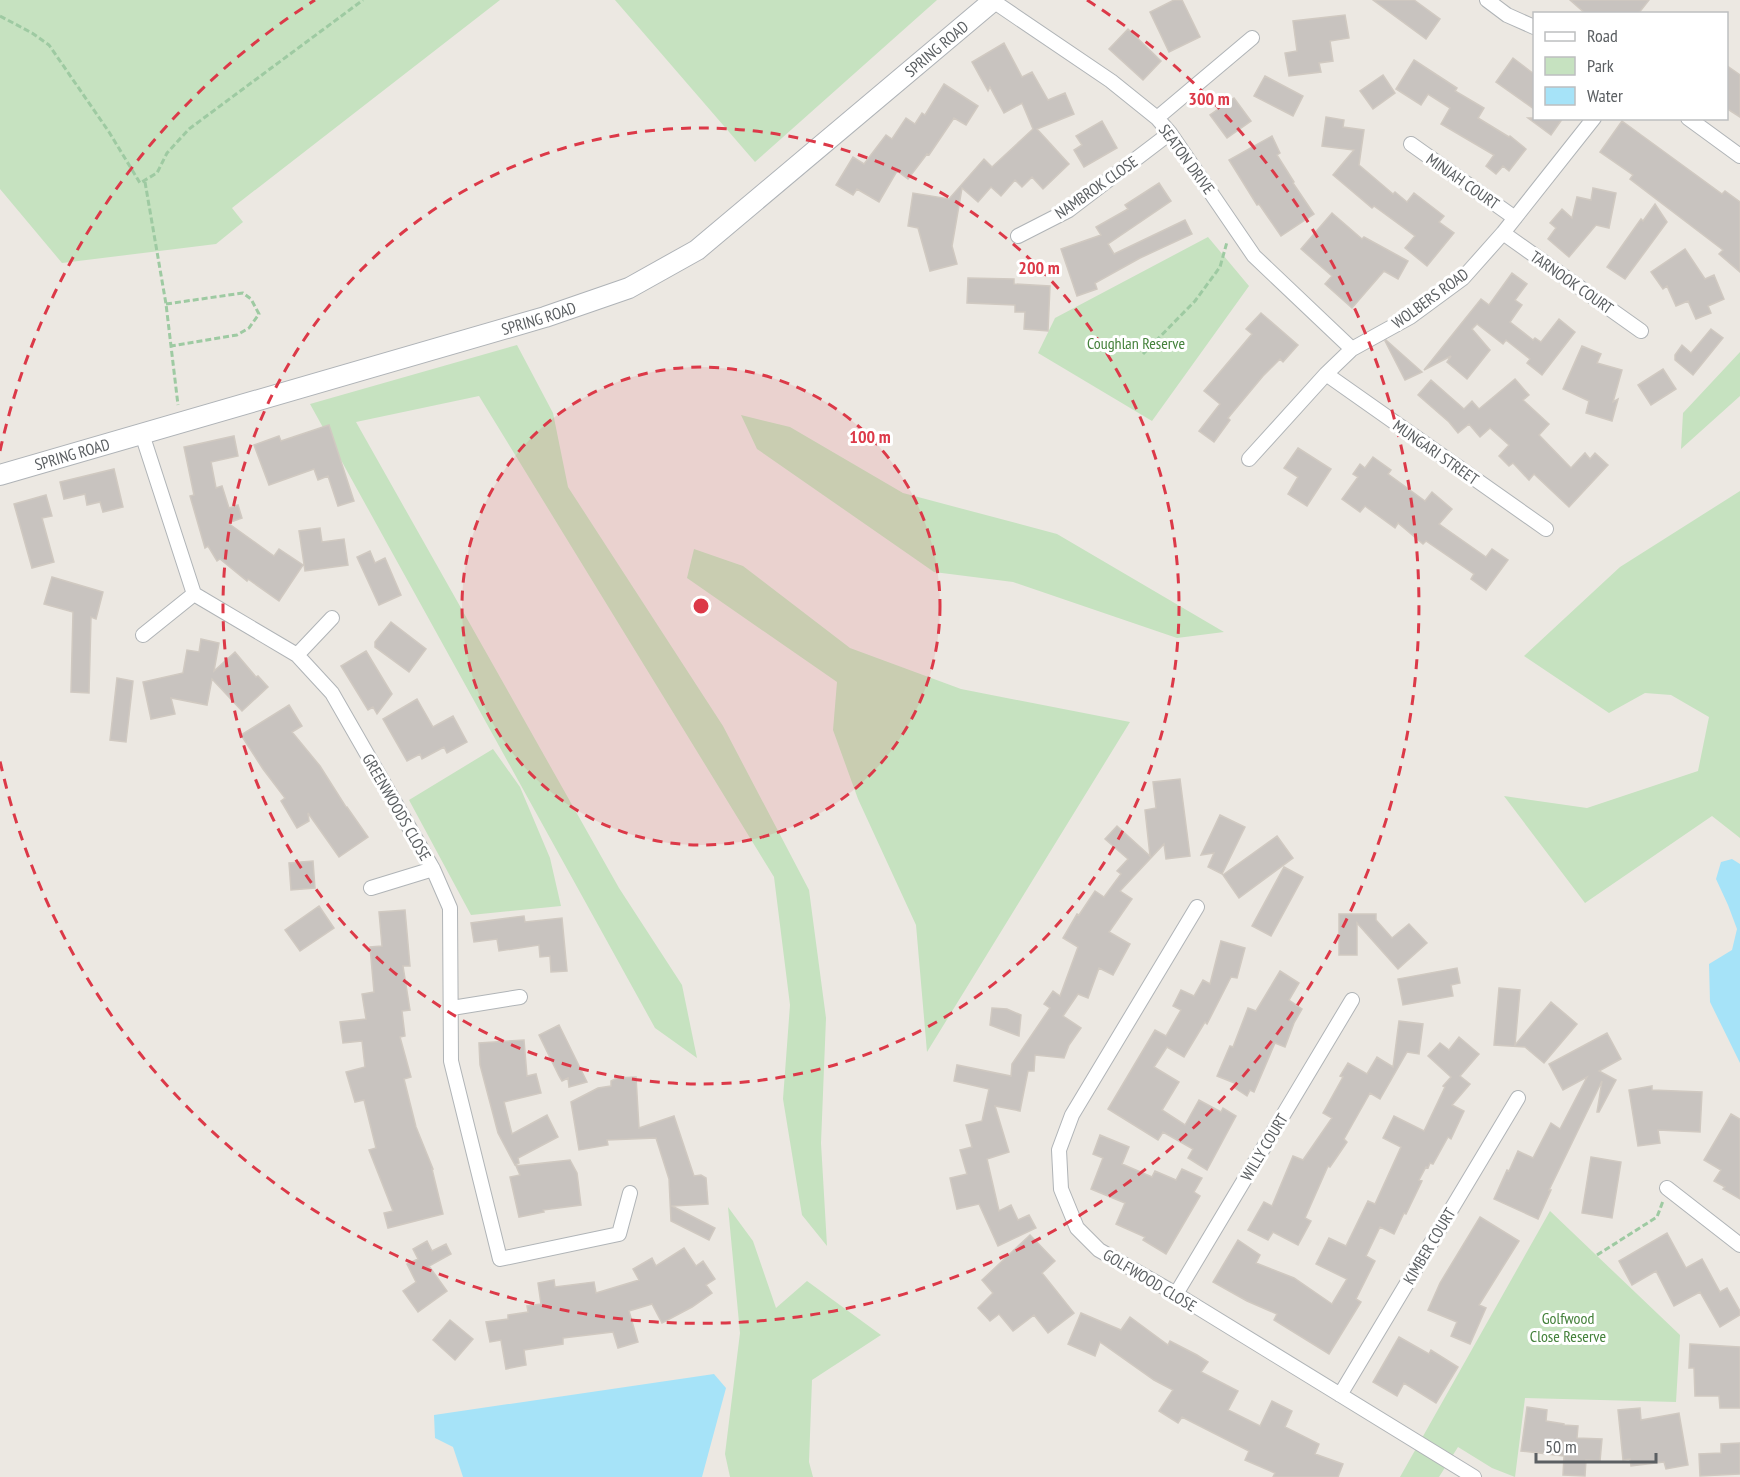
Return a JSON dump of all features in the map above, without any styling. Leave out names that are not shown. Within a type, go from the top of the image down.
[{"type":"main road","name":"SPRING ROAD","points":[[0,475],[545,317],[629,288],[697,250],[993,1]]},
{"type":"street","points":[[1487,0],[1507,15],[1533,27]]},
{"type":"street","name":"SEATON DRIVE","points":[[993,1],[1111,81],[1157,118],[1170,133],[1254,255],[1352,349]]},
{"type":"street","points":[[1157,118],[1252,39]]},
{"type":"street","name":"WOLBERS ROAD","points":[[1248,459],[1352,349],[1410,317],[1462,278],[1503,233],[1592,120]]},
{"type":"street","points":[[1691,120],[1740,156]]},
{"type":"street","name":"NAMBROK CLOSE","points":[[1018,236],[1069,210],[1170,133]]},
{"type":"street","name":"MINJAH COURT","points":[[1411,144],[1515,218]]},
{"type":"street","name":"TARNOOK COURT","points":[[1503,233],[1641,331]]},
{"type":"street","name":"MUNGARI STREET","points":[[1326,374],[1546,529]]},
{"type":"street","points":[[142,434],[194,594],[143,635]]},
{"type":"street","name":"GREENWOODS CLOSE","points":[[194,594],[297,655],[332,693],[433,869],[450,908],[451,1061],[501,1259],[619,1234],[630,1193]]},
{"type":"street","points":[[297,655],[332,618]]},
{"type":"street","points":[[371,888],[433,869]]},
{"type":"street","name":"GOLFWOOD CLOSE","points":[[1197,907],[1072,1114],[1059,1150],[1061,1189],[1077,1228],[1099,1250],[1176,1294],[1474,1477]]},
{"type":"street","points":[[452,1008],[520,997]]},
{"type":"street","name":"WILLY COURT","points":[[1176,1294],[1352,1000]]},
{"type":"street","name":"KIMBER COURT","points":[[1340,1395],[1518,1098]]},
{"type":"street","points":[[1667,1188],[1740,1245]]},
{"type":"path","points":[[0,16],[49,45],[109,132],[140,183],[157,173],[167,153],[189,129],[363,0]]},
{"type":"path","points":[[145,182],[166,304],[180,423]]},
{"type":"path","points":[[1143,354],[1195,301],[1220,267],[1232,224]]},
{"type":"path","points":[[166,304],[243,293],[251,299],[259,314],[249,328],[237,335],[171,346]]},
{"type":"path","points":[[1597,1255],[1657,1217],[1667,1188]]},
{"type":"green space","points":[[0,0],[500,0],[232,208],[243,222],[216,244],[62,263],[0,189]]},
{"type":"green space","points":[[615,0],[937,0],[755,162]]},
{"type":"green space","name":"Coughlan Reserve","points":[[1208,237],[1249,286],[1152,421],[1038,353],[1055,318]]},
{"type":"green space","points":[[517,345],[553,413],[568,487],[723,726],[809,890],[826,1018],[821,1143],[827,1246],[802,1215],[783,1099],[790,1005],[774,877],[479,396],[356,422],[619,888],[682,985],[697,1058],[655,1028],[310,404]]},
{"type":"green space","points":[[1740,352],[1740,396],[1681,449],[1683,413]]},
{"type":"green space","points":[[741,415],[790,427],[903,493],[1057,534],[1224,632],[1177,638],[1013,582],[934,572],[757,449]]},
{"type":"green space","points":[[1740,491],[1740,838],[1712,816],[1585,903],[1504,796],[1587,808],[1698,771],[1709,717],[1671,695],[1645,693],[1609,713],[1524,656],[1620,567]]},
{"type":"green space","points":[[694,549],[743,566],[850,648],[961,689],[1130,722],[927,1052],[916,925],[858,799],[833,730],[837,682],[687,578]]},
{"type":"green space","points":[[493,749],[520,787],[550,858],[561,906],[471,915],[409,800]]},
{"type":"green space","points":[[728,1207],[753,1241],[776,1308],[807,1281],[881,1335],[812,1380],[809,1462],[813,1477],[730,1477],[725,1454],[740,1333]]},
{"type":"green space","name":"Golfwood Close Reserve","points":[[1550,1211],[1680,1335],[1676,1402],[1525,1398],[1515,1477],[1492,1468],[1458,1447],[1439,1477],[1400,1477]]},
{"type":"water","points":[[1732,859],[1740,864],[1740,1063],[1710,1002],[1709,964],[1732,950],[1737,929],[1716,879],[1721,862]]},
{"type":"water","points":[[714,1374],[726,1388],[702,1477],[463,1477],[453,1447],[435,1438],[434,1415]]},
{"type":"building","points":[[1174,0],[1182,0],[1200,37],[1169,52],[1150,12]]},
{"type":"building","points":[[1373,0],[1414,0],[1440,19],[1426,39]]},
{"type":"building","points":[[1570,0],[1649,0],[1640,12],[1584,12]]},
{"type":"building","points":[[1345,15],[1349,38],[1330,41],[1333,61],[1319,63],[1321,72],[1289,76],[1285,53],[1297,51],[1293,21]]},
{"type":"building","points":[[1128,29],[1161,61],[1143,80],[1109,49]]},
{"type":"building","points":[[1004,43],[1022,77],[1032,72],[1048,100],[1065,93],[1074,114],[1037,129],[1069,164],[1043,189],[1032,177],[1022,187],[1015,180],[1001,196],[991,187],[978,202],[962,188],[952,246],[957,264],[930,271],[918,228],[908,226],[913,193],[949,199],[984,159],[992,167],[1033,129],[1022,103],[1004,113],[990,87],[988,91],[972,62]]},
{"type":"building","points":[[1513,58],[1533,73],[1533,108],[1496,82]]},
{"type":"building","points":[[1414,60],[1457,88],[1455,91],[1484,108],[1478,118],[1510,136],[1526,149],[1509,171],[1503,166],[1496,174],[1486,166],[1494,155],[1441,124],[1450,108],[1428,94],[1421,105],[1396,89]]},
{"type":"building","points":[[1728,66],[1740,75],[1740,117],[1728,109]]},
{"type":"building","points":[[1383,75],[1395,93],[1373,109],[1360,91]]},
{"type":"building","points":[[1265,76],[1303,96],[1293,116],[1254,96]]},
{"type":"building","points":[[944,84],[978,106],[966,125],[954,118],[929,155],[927,154],[908,179],[897,171],[879,202],[857,189],[853,195],[836,185],[853,157],[864,164],[886,135],[892,139],[906,118],[915,124],[922,113],[925,115]]},
{"type":"building","points":[[1234,98],[1251,121],[1227,138],[1210,115]]},
{"type":"building","points":[[1326,117],[1344,120],[1343,127],[1364,130],[1359,165],[1393,194],[1395,192],[1407,202],[1414,193],[1444,216],[1439,222],[1454,233],[1427,266],[1405,248],[1415,236],[1374,206],[1372,208],[1333,175],[1354,150],[1322,146]]},
{"type":"building","points":[[1528,118],[1562,120],[1551,135]]},
{"type":"building","points":[[1102,121],[1117,148],[1084,167],[1074,150],[1082,145],[1076,136]]},
{"type":"building","points":[[1622,121],[1722,194],[1725,191],[1740,202],[1740,272],[1719,254],[1723,250],[1630,179],[1633,175],[1600,152]]},
{"type":"building","points":[[1272,136],[1280,153],[1277,155],[1314,214],[1281,236],[1259,204],[1257,205],[1229,160]]},
{"type":"building","points":[[1159,183],[1171,201],[1108,244],[1114,254],[1185,220],[1192,234],[1140,258],[1095,283],[1097,289],[1077,296],[1061,249],[1101,235],[1096,227],[1128,209],[1125,205]]},
{"type":"building","points":[[1593,188],[1616,193],[1609,228],[1596,225],[1569,257],[1548,239],[1556,228],[1550,223],[1562,209],[1572,218],[1577,197],[1591,200]]},
{"type":"building","points":[[1655,204],[1667,222],[1625,279],[1607,267],[1641,219],[1643,221]]},
{"type":"building","points":[[1332,213],[1362,239],[1364,237],[1408,261],[1398,279],[1384,271],[1352,308],[1325,284],[1332,276],[1301,249]]},
{"type":"building","points":[[1685,249],[1705,279],[1714,275],[1724,299],[1708,306],[1711,313],[1696,319],[1688,301],[1676,306],[1667,286],[1663,289],[1651,272]]},
{"type":"building","points":[[1512,273],[1527,284],[1515,300],[1522,305],[1510,322],[1533,340],[1535,338],[1541,342],[1559,319],[1575,332],[1542,375],[1527,363],[1530,359],[1506,340],[1503,344],[1477,324],[1472,329],[1490,350],[1467,379],[1447,362],[1451,356],[1424,370],[1481,299],[1489,305]]},
{"type":"building","points":[[968,278],[1014,279],[1014,284],[1050,286],[1048,331],[1024,329],[1025,312],[1015,312],[1015,305],[967,303]]},
{"type":"building","points":[[1261,313],[1298,345],[1283,362],[1280,359],[1263,376],[1228,418],[1230,420],[1214,442],[1199,431],[1220,404],[1204,391],[1252,334],[1246,329]]},
{"type":"building","points":[[1711,329],[1723,338],[1693,375],[1675,360],[1675,355],[1682,345],[1691,353]]},
{"type":"building","points":[[1386,340],[1422,372],[1405,380]]},
{"type":"building","points":[[1582,346],[1601,354],[1597,363],[1622,370],[1613,402],[1618,399],[1612,421],[1586,413],[1589,401],[1563,389]]},
{"type":"building","points":[[1663,369],[1676,389],[1651,405],[1638,385]]},
{"type":"building","points":[[1515,379],[1529,395],[1523,400],[1549,424],[1539,435],[1571,468],[1585,453],[1590,459],[1595,453],[1608,465],[1569,507],[1534,474],[1529,480],[1513,463],[1509,466],[1499,456],[1509,445],[1490,428],[1480,437],[1469,424],[1458,433],[1418,395],[1431,380],[1464,409],[1472,401],[1479,409]]},
{"type":"building","points":[[329,425],[354,501],[338,506],[328,476],[318,480],[314,469],[269,485],[254,445],[279,436],[281,441]]},
{"type":"building","points":[[234,436],[238,456],[211,462],[216,488],[222,486],[229,508],[238,505],[242,518],[228,523],[274,556],[279,549],[303,565],[279,601],[248,579],[247,581],[220,559],[217,561],[208,546],[205,548],[190,496],[194,495],[184,447]]},
{"type":"building","points":[[1298,448],[1331,469],[1307,506],[1288,494],[1298,477],[1284,468]]},
{"type":"building","points":[[1373,457],[1391,470],[1388,474],[1425,501],[1432,492],[1452,509],[1439,524],[1486,557],[1492,549],[1508,560],[1486,590],[1471,579],[1474,574],[1426,541],[1423,544],[1398,523],[1395,528],[1365,506],[1360,512],[1342,499],[1358,477],[1353,474],[1360,464],[1365,468]]},
{"type":"building","points":[[114,469],[123,507],[103,512],[100,502],[87,505],[85,494],[64,499],[60,482]]},
{"type":"building","points":[[46,495],[52,516],[42,518],[54,562],[32,568],[14,504]]},
{"type":"building","points":[[320,528],[322,542],[344,539],[348,565],[305,571],[299,531]]},
{"type":"building","points":[[370,551],[375,563],[385,558],[401,595],[379,605],[357,557]]},
{"type":"building","points":[[52,577],[103,592],[96,619],[91,617],[89,693],[71,692],[73,612],[44,604]]},
{"type":"building","points":[[391,622],[426,649],[409,672],[375,647],[375,642]]},
{"type":"building","points":[[201,639],[219,643],[214,671],[235,652],[256,677],[258,676],[268,687],[242,711],[212,679],[207,705],[171,698],[175,714],[151,719],[143,682],[183,673],[187,650],[199,652]]},
{"type":"building","points":[[366,651],[392,694],[377,714],[373,707],[368,710],[341,666]]},
{"type":"building","points":[[117,678],[133,681],[126,742],[110,740]]},
{"type":"building","points":[[417,699],[433,727],[453,716],[467,742],[447,753],[444,747],[422,759],[420,754],[407,761],[383,719]]},
{"type":"building","points":[[289,705],[302,726],[292,732],[320,766],[368,837],[339,857],[308,813],[309,821],[297,828],[281,801],[285,798],[241,735]]},
{"type":"building","points":[[1180,779],[1190,856],[1166,859],[1164,844],[1120,891],[1132,899],[1109,932],[1130,944],[1113,975],[1099,968],[1088,998],[1078,994],[1063,1016],[1081,1028],[1069,1045],[1064,1058],[1035,1055],[1034,1071],[1028,1071],[1020,1111],[995,1106],[1009,1152],[987,1159],[999,1211],[1011,1205],[1018,1220],[1029,1215],[1036,1228],[998,1246],[979,1204],[957,1209],[950,1178],[967,1174],[960,1150],[972,1147],[966,1125],[982,1121],[989,1089],[954,1081],[957,1065],[1011,1076],[1012,1064],[1050,1008],[1044,1004],[1053,991],[1060,996],[1078,947],[1063,938],[1077,914],[1079,915],[1095,891],[1104,897],[1121,874],[1117,871],[1128,859],[1105,839],[1117,826],[1150,856],[1145,810],[1156,808],[1153,782]]},
{"type":"building","points":[[1220,815],[1245,827],[1222,874],[1208,867],[1214,853],[1201,855]]},
{"type":"building","points":[[1277,836],[1293,858],[1239,898],[1223,875]]},
{"type":"building","points":[[313,861],[315,888],[291,890],[289,863]]},
{"type":"building","points":[[1284,867],[1303,877],[1271,936],[1252,926]]},
{"type":"building","points":[[319,906],[334,928],[300,951],[285,930]]},
{"type":"building","points":[[405,910],[410,966],[403,966],[410,1010],[402,1011],[405,1036],[400,1037],[411,1077],[404,1079],[416,1127],[433,1169],[443,1214],[388,1228],[384,1213],[393,1211],[369,1150],[376,1148],[364,1100],[355,1102],[346,1072],[365,1067],[362,1041],[343,1043],[340,1022],[366,1019],[362,994],[374,992],[370,947],[382,946],[379,912]]},
{"type":"building","points":[[1339,914],[1376,914],[1376,920],[1392,938],[1409,924],[1427,943],[1398,969],[1357,923],[1357,955],[1339,955]]},
{"type":"building","points":[[524,916],[525,922],[562,918],[567,971],[551,972],[550,956],[540,957],[539,945],[499,951],[497,939],[474,942],[471,923]]},
{"type":"building","points":[[1221,941],[1245,948],[1237,978],[1231,977],[1207,1024],[1205,1022],[1184,1057],[1167,1047],[1154,1067],[1179,1082],[1162,1110],[1185,1125],[1199,1100],[1221,1112],[1223,1108],[1236,1116],[1207,1170],[1188,1158],[1193,1149],[1163,1132],[1158,1140],[1108,1109],[1155,1030],[1166,1036],[1181,1010],[1173,1006],[1181,990],[1194,996],[1203,980],[1210,984]]},
{"type":"building","points":[[1457,968],[1460,983],[1451,985],[1453,996],[1403,1005],[1398,979]]},
{"type":"building","points":[[1280,971],[1299,983],[1289,1000],[1302,1009],[1285,1047],[1275,1043],[1254,1092],[1250,1090],[1247,1096],[1235,1088],[1237,1084],[1217,1076],[1230,1046],[1233,1047],[1248,1008],[1256,1011]]},
{"type":"building","points":[[1499,988],[1520,990],[1515,1045],[1551,1002],[1577,1024],[1544,1063],[1525,1047],[1494,1045]]},
{"type":"building","points":[[992,1008],[1007,1009],[1021,1015],[1019,1036],[990,1025]]},
{"type":"building","points":[[1399,1021],[1423,1024],[1419,1054],[1407,1052],[1380,1099],[1370,1093],[1344,1139],[1347,1142],[1330,1167],[1328,1166],[1305,1218],[1311,1221],[1298,1245],[1273,1232],[1268,1240],[1248,1230],[1264,1202],[1272,1206],[1293,1156],[1303,1160],[1332,1118],[1323,1113],[1348,1063],[1367,1074],[1377,1057],[1393,1067]]},
{"type":"building","points":[[559,1025],[587,1082],[569,1087],[568,1078],[562,1081],[559,1076],[539,1035]]},
{"type":"building","points":[[1607,1033],[1621,1059],[1599,1071],[1616,1080],[1597,1112],[1602,1081],[1549,1190],[1551,1190],[1538,1219],[1494,1199],[1518,1151],[1533,1158],[1551,1123],[1560,1129],[1587,1077],[1563,1090],[1549,1064]]},
{"type":"building","points":[[1459,1037],[1479,1054],[1460,1076],[1470,1084],[1452,1105],[1464,1111],[1451,1139],[1448,1137],[1433,1164],[1430,1163],[1428,1168],[1426,1167],[1419,1180],[1422,1181],[1394,1234],[1380,1227],[1366,1256],[1375,1261],[1356,1299],[1361,1302],[1329,1354],[1274,1320],[1277,1314],[1213,1282],[1238,1240],[1260,1255],[1256,1263],[1294,1278],[1332,1304],[1347,1279],[1316,1264],[1329,1238],[1346,1246],[1368,1201],[1375,1204],[1401,1147],[1383,1138],[1394,1116],[1424,1131],[1445,1087],[1443,1086],[1451,1077],[1428,1056],[1440,1043],[1449,1050]]},
{"type":"building","points":[[524,1040],[527,1076],[536,1074],[541,1093],[504,1102],[512,1134],[547,1115],[558,1137],[518,1158],[519,1163],[515,1165],[498,1133],[480,1065],[479,1043]]},
{"type":"building","points":[[636,1077],[639,1128],[674,1116],[694,1176],[701,1175],[706,1178],[708,1204],[672,1206],[715,1228],[709,1240],[671,1221],[669,1179],[656,1138],[607,1140],[608,1145],[579,1150],[571,1102],[598,1088],[611,1086],[611,1081],[617,1078]]},
{"type":"building","points":[[1652,1086],[1652,1090],[1702,1092],[1700,1132],[1658,1130],[1660,1143],[1638,1146],[1629,1090]]},
{"type":"building","points":[[1731,1114],[1740,1119],[1740,1199],[1714,1181],[1721,1170],[1704,1160]]},
{"type":"building","points":[[1100,1135],[1129,1147],[1122,1164],[1152,1177],[1155,1171],[1176,1180],[1182,1169],[1202,1178],[1194,1192],[1200,1196],[1166,1254],[1143,1240],[1145,1237],[1116,1224],[1125,1203],[1091,1189],[1103,1158],[1093,1154]]},
{"type":"building","points":[[1591,1157],[1621,1162],[1612,1218],[1582,1213]]},
{"type":"building","points":[[570,1160],[577,1173],[581,1205],[543,1210],[544,1212],[519,1217],[510,1177],[520,1175],[516,1166]]},
{"type":"building","points":[[1480,1217],[1519,1241],[1479,1305],[1486,1308],[1470,1344],[1451,1336],[1457,1322],[1428,1310],[1440,1283]]},
{"type":"building","points":[[1667,1233],[1686,1268],[1702,1259],[1720,1292],[1727,1288],[1740,1315],[1720,1327],[1700,1292],[1674,1306],[1656,1271],[1632,1285],[1619,1261]]},
{"type":"building","points":[[1030,1235],[1055,1261],[1042,1273],[1074,1313],[1048,1333],[1034,1315],[1013,1331],[999,1314],[990,1321],[978,1308],[993,1293],[982,1280]]},
{"type":"building","points":[[427,1241],[432,1251],[446,1244],[451,1254],[429,1266],[447,1291],[418,1312],[403,1291],[416,1282],[407,1264],[418,1259],[413,1249]]},
{"type":"building","points":[[684,1248],[696,1266],[703,1261],[715,1279],[706,1285],[712,1293],[662,1323],[652,1304],[629,1311],[638,1342],[618,1348],[613,1332],[563,1338],[563,1344],[524,1350],[526,1365],[506,1369],[501,1340],[490,1342],[486,1322],[508,1319],[508,1315],[528,1312],[527,1306],[541,1304],[538,1283],[554,1280],[555,1287],[594,1282],[596,1293],[639,1280],[633,1269],[652,1258],[656,1266]]},
{"type":"building","points":[[1081,1313],[1121,1330],[1130,1317],[1168,1345],[1170,1341],[1197,1355],[1208,1362],[1201,1372],[1238,1391],[1228,1410],[1260,1426],[1272,1401],[1292,1411],[1285,1427],[1319,1444],[1315,1454],[1343,1464],[1338,1477],[1273,1477],[1275,1473],[1245,1460],[1249,1451],[1182,1417],[1178,1423],[1159,1411],[1173,1390],[1154,1380],[1100,1342],[1095,1356],[1068,1344]]},
{"type":"building","points":[[450,1320],[473,1339],[455,1360],[433,1340]]},
{"type":"building","points":[[1399,1337],[1429,1354],[1431,1350],[1458,1367],[1436,1403],[1404,1383],[1397,1396],[1373,1382]]},
{"type":"building","points":[[1690,1344],[1740,1347],[1740,1408],[1720,1408],[1719,1396],[1695,1396],[1694,1368],[1689,1368]]},
{"type":"building","points":[[1527,1407],[1547,1410],[1546,1421],[1578,1426],[1577,1438],[1602,1439],[1600,1461],[1586,1460],[1585,1476],[1563,1475],[1564,1456],[1521,1451]]},
{"type":"building","points":[[1640,1408],[1641,1420],[1679,1413],[1688,1465],[1666,1469],[1664,1462],[1631,1466],[1630,1459],[1623,1460],[1618,1410]]},
{"type":"building","points":[[1740,1443],[1740,1474],[1700,1476],[1699,1454],[1721,1453],[1721,1444]]}]
